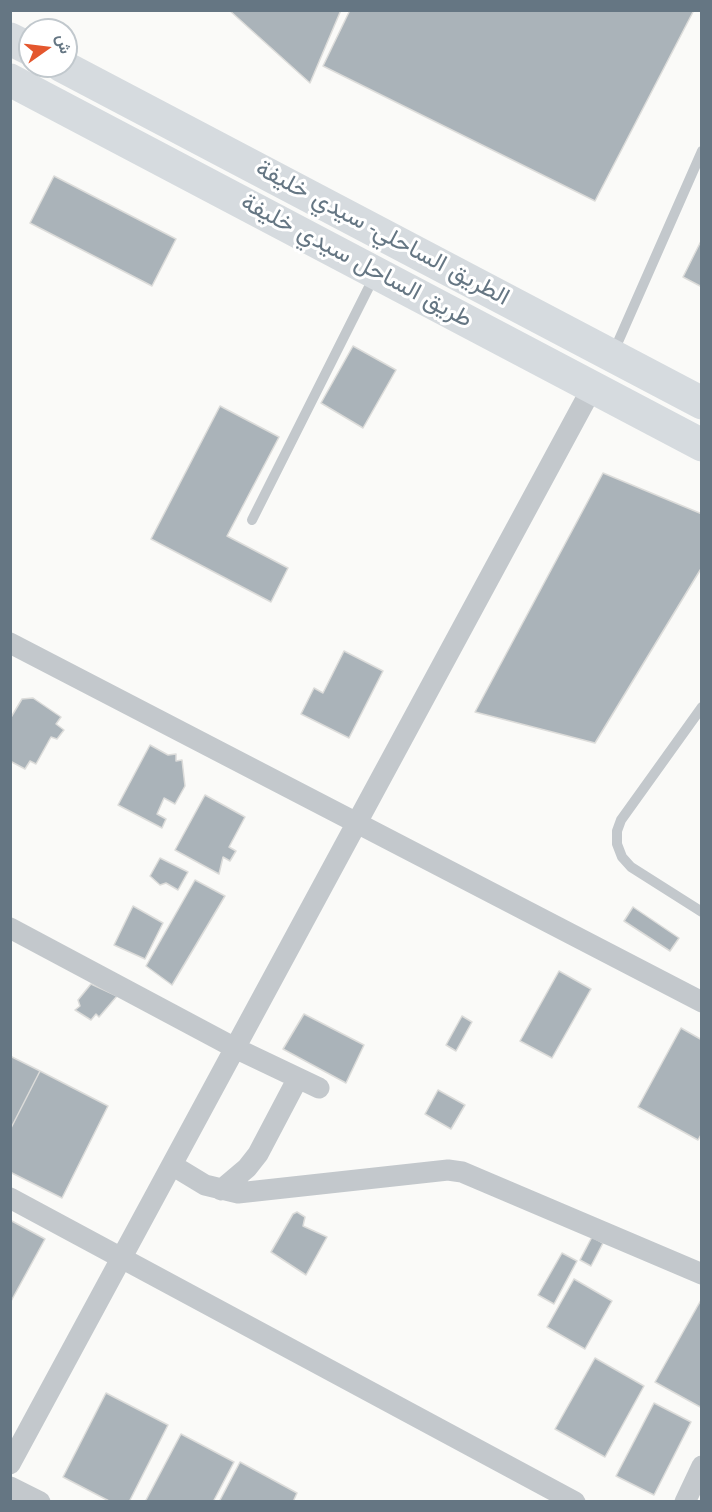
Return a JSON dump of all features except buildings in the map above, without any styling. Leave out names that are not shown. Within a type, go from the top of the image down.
[{"type":"highway","name":"الطريق الساحلي- سيدي خليفة","points":[[78,74],[702,403]]},
{"type":"highway","name":"طريق الساحل سيدي خليفة","points":[[10,80],[702,446]]},
{"type":"street","points":[[10,1464],[592,388]]},
{"type":"street","points":[[10,643],[702,1002]]},
{"type":"street","points":[[10,928],[235,1048],[319,1088]]},
{"type":"street","points":[[221,1190],[247,1168],[258,1154],[298,1078]]},
{"type":"street","points":[[172,1165],[205,1185],[238,1192],[433,1172],[462,1172],[702,1274]]},
{"type":"street","points":[[10,1198],[123,1256],[575,1502]]},
{"type":"street","points":[[685,1502],[702,1466]]},
{"type":"street","points":[[10,1487],[39,1502]]},
{"type":"lane","points":[[612,355],[702,151]]},
{"type":"lane","points":[[252,520],[376,273]]},
{"type":"lane","points":[[702,707],[621,820],[617,844],[622,856],[631,867],[702,912]]}]
